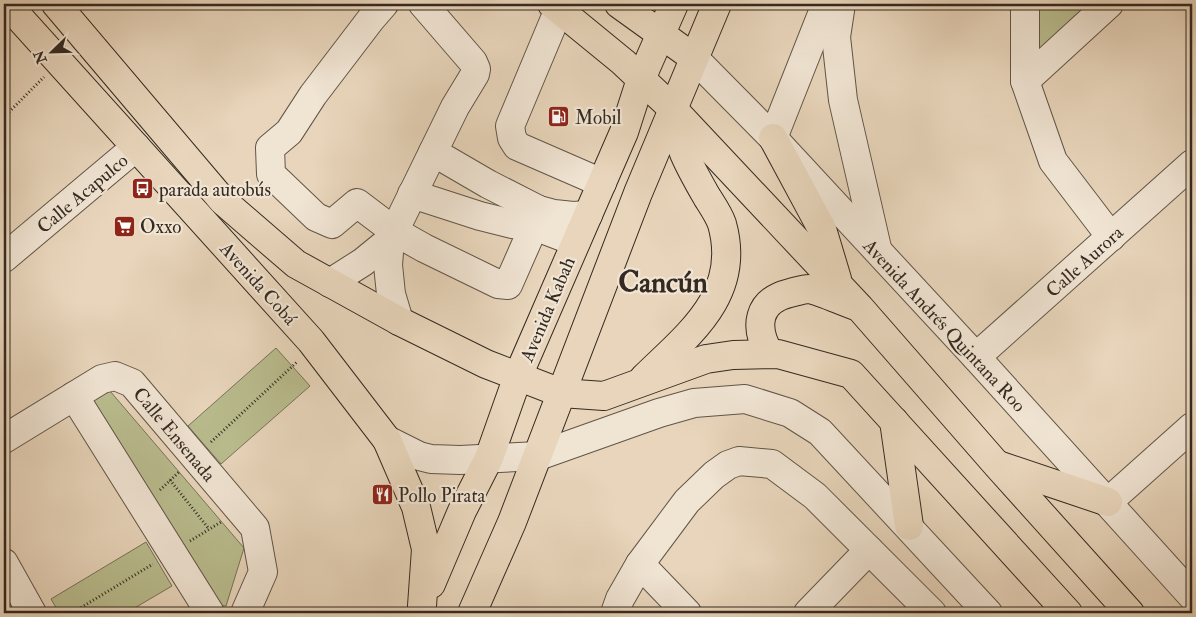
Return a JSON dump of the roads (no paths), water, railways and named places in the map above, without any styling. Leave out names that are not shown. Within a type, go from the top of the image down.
[{"type":"main road","name":"Avenida Cobá","points":[[7,4],[315,345],[387,440],[416,507],[426,549],[421,609]]},
{"type":"main road","name":"Avenida Cobá","points":[[56,4],[223,200],[296,264],[399,321],[486,364],[518,376]]},
{"type":"main road","points":[[619,4],[694,58]]},
{"type":"main road","name":"Avenida Kabah","points":[[421,609],[462,511],[489,458],[518,376],[624,132],[641,79],[674,4]]},
{"type":"main road","points":[[472,613],[512,522],[638,193],[716,4]]},
{"type":"main road","points":[[555,7],[641,79],[673,109],[860,308],[1130,613]]},
{"type":"main road","points":[[639,383],[708,312],[720,290],[725,267],[726,246],[722,222],[690,169],[678,140],[673,109]]},
{"type":"main road","points":[[773,138],[822,229],[839,285]]},
{"type":"main road","points":[[223,200],[243,265]]},
{"type":"main road","points":[[769,353],[762,341],[759,326],[762,312],[768,303],[775,299],[786,294],[808,289],[860,308]]},
{"type":"main road","points":[[518,376],[561,393],[604,396],[706,359],[769,353],[851,374],[1068,613]]},
{"type":"main road","points":[[894,421],[909,526]]},
{"type":"main road","points":[[997,465],[1108,502]]},
{"type":"street","points":[[384,4],[370,19],[313,95],[289,132],[270,148],[271,174],[316,217],[332,224],[357,204],[392,235],[424,248],[498,284],[508,285],[537,218]]},
{"type":"street","points":[[399,321],[391,294],[388,265],[392,235],[455,107],[475,74],[476,69],[423,4]]},
{"type":"street","points":[[773,138],[826,4]]},
{"type":"street","points":[[841,4],[836,36],[843,100],[878,252]]},
{"type":"street","points":[[1025,4],[1024,81],[1053,161],[1111,237]]},
{"type":"street","points":[[1024,81],[1109,4]]},
{"type":"street","points":[[555,7],[510,126],[512,138],[517,146],[602,182]]},
{"type":"street","name":"Avenida Andrés Quintana Roo","points":[[694,58],[773,138],[976,357],[1192,596]]},
{"type":"street","name":"Calle Acapulco","points":[[6,253],[136,147]]},
{"type":"street","points":[[433,152],[488,184],[576,242]]},
{"type":"street","name":"Calle Aurora","points":[[976,357],[1192,164]]},
{"type":"street","points":[[412,194],[480,216],[512,224],[537,218],[588,215]]},
{"type":"street","points":[[330,283],[363,262],[392,235]]},
{"type":"street","name":"Calle Ensenada","points":[[4,439],[102,379],[115,376],[132,383],[255,528],[262,572],[245,613]]},
{"type":"street","points":[[74,396],[210,613]]},
{"type":"street","points":[[387,440],[419,456],[431,459],[460,460],[538,456],[659,413],[694,403],[745,399],[790,413],[820,432],[988,613]]},
{"type":"street","points":[[1108,502],[1192,427]]},
{"type":"street","points":[[615,613],[640,564],[687,501],[714,476],[728,466],[739,462],[772,464],[815,496],[932,613]]},
{"type":"street","points":[[808,613],[869,550]]},
{"type":"street","points":[[4,563],[32,613]]},
{"type":"street","points":[[640,564],[687,613]]},
{"type":"place","name":"Mobil","points":[[559,117]]},
{"type":"place","name":"parada autobús","points":[[143,189]]},
{"type":"place","name":"Oxxo","points":[[124,226]]},
{"type":"place","name":"Pollo Pirata","points":[[382,495]]},
{"type":"district","name":"Cancún","points":[[663,282]]}]
